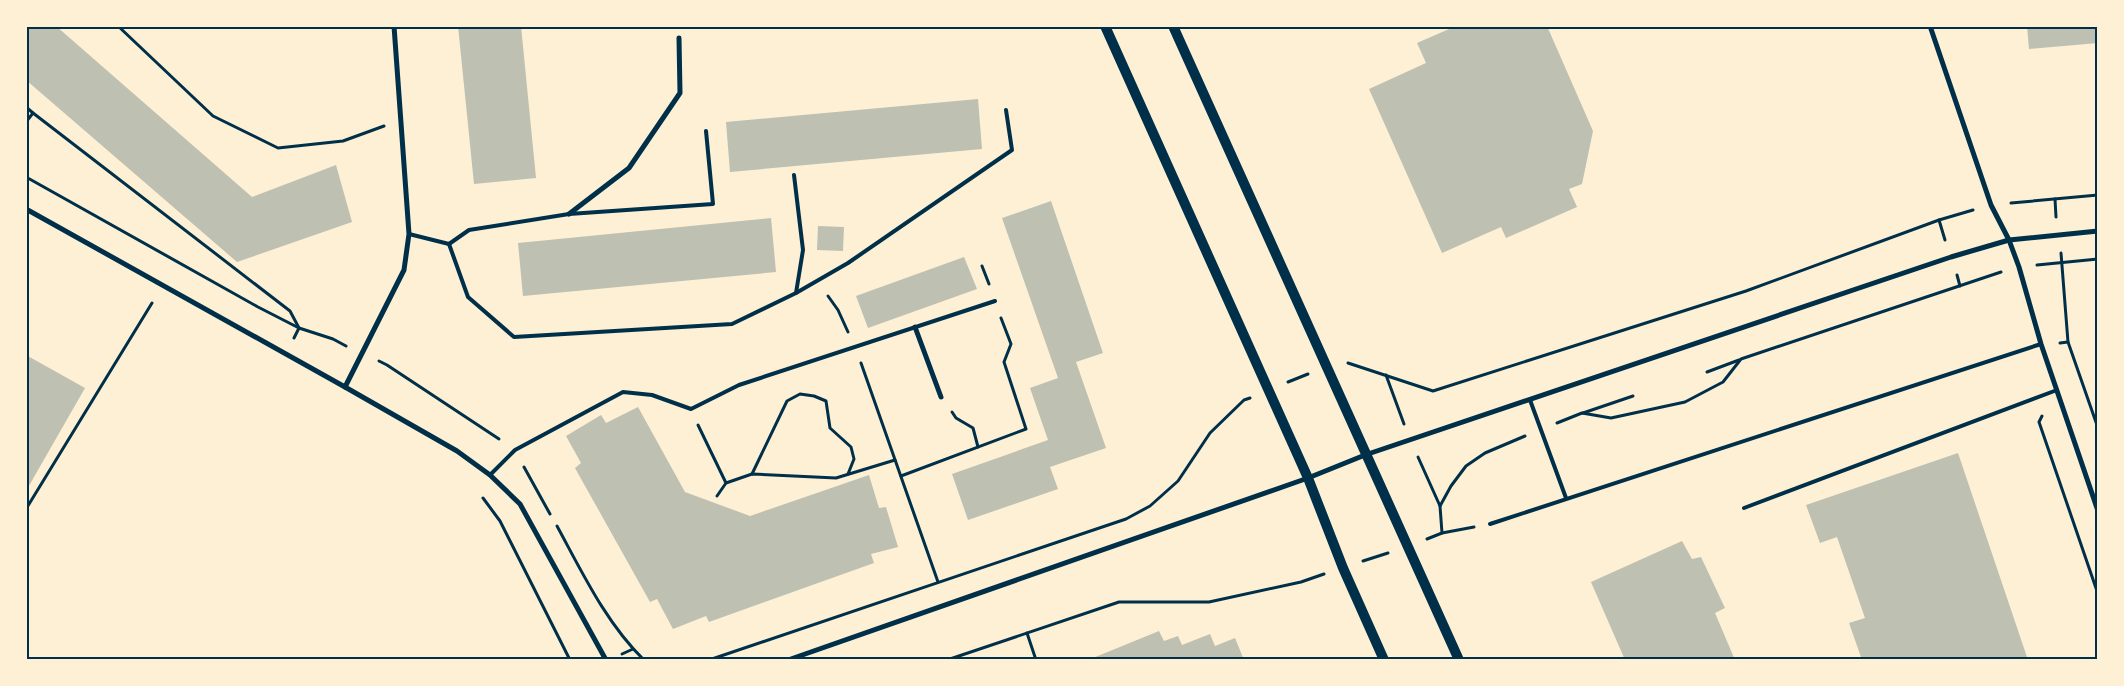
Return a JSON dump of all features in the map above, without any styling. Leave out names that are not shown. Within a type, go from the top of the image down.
[{"type":"main road","points":[[1105,26],[1308,478],[1343,568],[1384,660]]},
{"type":"main road","points":[[1173,26],[1459,660]]},
{"type":"street","points":[[346,387],[404,270],[408,234],[394,26]]},
{"type":"street","points":[[1930,26],[1991,205],[2009,240],[2019,267],[2041,344],[2098,511]]},
{"type":"street","points":[[569,214],[629,168],[680,93],[679,38]]},
{"type":"street","points":[[26,209],[346,387],[457,451],[490,474],[520,504],[606,660]]},
{"type":"street","points":[[788,660],[1308,478],[1365,455],[1932,264],[2009,240],[2098,231]]},
{"type":"street","points":[[916,327],[941,397]]},
{"type":"lane","points":[[450,244],[468,297],[514,337],[732,324],[796,293],[848,263],[1012,150],[1006,110]]},
{"type":"lane","points":[[408,234],[450,244],[469,230],[569,214],[713,204],[706,131]]},
{"type":"lane","points":[[794,175],[803,250],[796,293]]},
{"type":"lane","points":[[490,474],[515,450],[624,392],[652,395],[690,409],[739,386],[995,301]]},
{"type":"lane","points":[[1490,524],[2041,344]]},
{"type":"lane","points":[[1744,508],[2058,390]]},
{"type":"lane","points":[[1530,400],[1566,498]]},
{"type":"path","points":[[118,26],[213,116],[278,148],[343,141],[384,125],[402,123]]},
{"type":"path","points":[[26,107],[290,311],[299,328],[287,354]]},
{"type":"path","points":[[26,122],[33,114]]},
{"type":"path","points":[[709,660],[1126,519],[1150,506],[1178,481],[1210,432],[1244,400],[1341,361],[1433,390],[1746,291],[1939,220],[1991,205],[2098,195]]},
{"type":"path","points":[[2055,199],[2068,342],[2098,428]]},
{"type":"path","points":[[1707,372],[2019,267],[2098,259]]},
{"type":"path","points":[[901,476],[1026,429],[1004,362],[1011,344],[982,266]]},
{"type":"path","points":[[818,281],[838,310],[855,347],[938,582]]},
{"type":"path","points":[[144,299],[161,308]]},
{"type":"path","points":[[26,509],[152,303]]},
{"type":"path","points":[[2041,344],[2068,342]]},
{"type":"path","points":[[1582,413],[1611,418],[1686,402],[1723,382],[1741,359]]},
{"type":"path","points":[[2058,390],[2039,422],[2098,594]]},
{"type":"path","points":[[752,474],[787,401],[800,394],[814,396],[826,401],[830,428],[851,447],[854,458],[848,474]]},
{"type":"path","points":[[1442,533],[1440,506],[1450,486],[1466,466],[1485,453],[1582,413],[1633,396]]},
{"type":"path","points":[[941,397],[956,418],[973,428],[978,447]]},
{"type":"path","points":[[690,409],[726,482]]},
{"type":"path","points":[[717,496],[726,482],[752,474],[836,478],[895,460]]},
{"type":"path","points":[[479,493],[500,521],[570,660]]},
{"type":"path","points":[[949,659],[1119,602],[1209,602],[1301,582],[1442,533],[1490,524]]},
{"type":"path","points":[[1027,633],[1036,660]]},
{"type":"path","points":[[633,649],[644,660]]},
{"type":"building","points":[[26,26],[56,26],[252,197],[336,165],[352,222],[237,262],[26,80]]},
{"type":"building","points":[[458,26],[521,26],[536,178],[474,184]]},
{"type":"building","points":[[1456,26],[1547,26],[1593,131],[1582,184],[1569,189],[1577,207],[1506,238],[1501,227],[1442,253],[1369,89],[1426,63],[1417,43]]},
{"type":"building","points":[[2027,26],[2098,26],[2098,43],[2029,49]]},
{"type":"building","points":[[978,99],[982,149],[730,172],[726,122]]},
{"type":"building","points":[[1051,201],[1103,353],[1076,362],[1106,448],[1050,467],[1058,489],[968,520],[952,474],[1048,440],[1030,388],[1058,378],[1002,218]]},
{"type":"building","points":[[771,218],[776,272],[523,296],[518,243]]},
{"type":"building","points":[[818,226],[844,227],[843,251],[817,250]]},
{"type":"building","points":[[964,257],[977,289],[868,328],[856,296]]},
{"type":"building","points":[[26,355],[85,388],[26,491]]},
{"type":"building","points":[[638,407],[685,492],[750,516],[869,475],[879,508],[886,507],[898,547],[871,554],[874,563],[709,622],[706,616],[673,629],[657,599],[650,602],[575,468],[581,463],[566,436],[601,415],[606,423]]},
{"type":"building","points":[[1958,453],[2028,660],[1862,660],[1849,623],[1865,618],[1837,537],[1820,543],[1806,505]]},
{"type":"building","points":[[1682,541],[1692,559],[1701,557],[1725,608],[1715,613],[1735,660],[1625,660],[1591,582]]},
{"type":"building","points":[[1159,631],[1164,641],[1178,636],[1182,645],[1210,634],[1215,646],[1235,638],[1244,660],[1088,660]]}]
